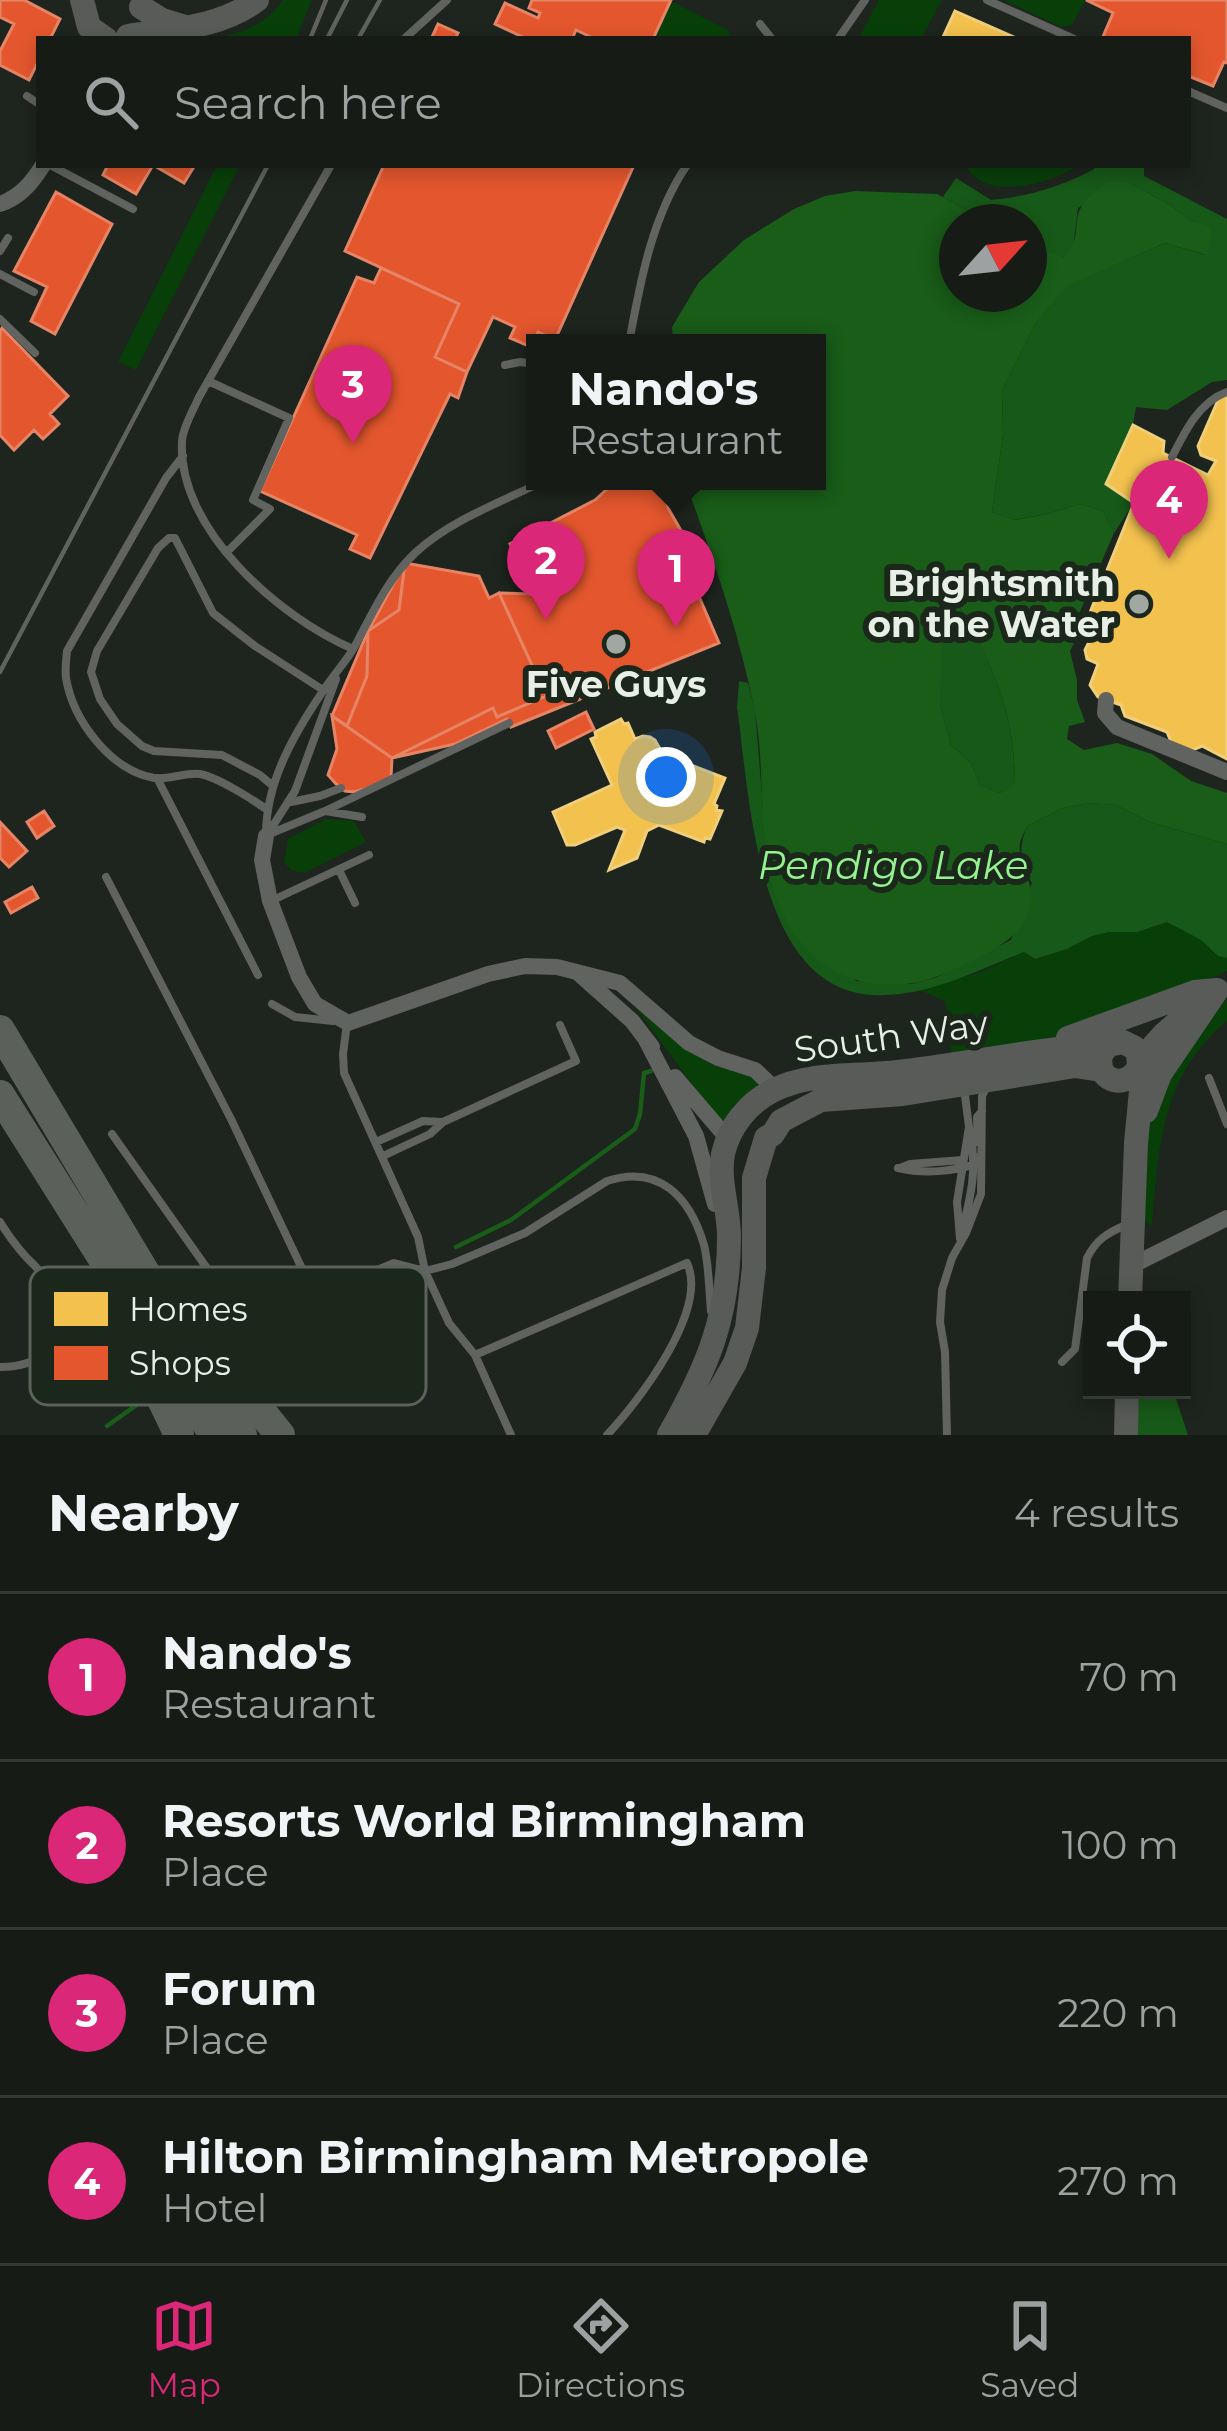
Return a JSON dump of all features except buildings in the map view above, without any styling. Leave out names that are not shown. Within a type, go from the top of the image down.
[{"type":"highway","points":[[0,1030],[142,1267]]},
{"type":"highway","points":[[0,1095],[107,1267]]},
{"type":"highway","points":[[0,1126],[86,1267]]},
{"type":"highway","points":[[96,1190],[135,1231],[159,1267]]},
{"type":"highway","points":[[62,1196],[101,1267]]},
{"type":"highway","points":[[165,1405],[179,1435]]},
{"type":"highway","points":[[177,1405],[191,1435]]},
{"type":"highway","points":[[195,1405],[214,1435]]},
{"type":"highway","points":[[224,1405],[242,1435]]},
{"type":"highway","points":[[256,1405],[280,1435]]},
{"type":"street","points":[[99,24],[188,28],[228,17],[256,0]]},
{"type":"street","points":[[139,2],[162,20],[188,28]]},
{"type":"street","points":[[99,24],[139,24],[139,2]]},
{"type":"street","points":[[0,204],[14,198],[44,168]]},
{"type":"street","points":[[1106,700],[1106,713],[1117,727],[1227,772]]},
{"type":"street","points":[[266,836],[262,860],[269,902],[310,999],[348,1023],[514,968],[536,965],[576,971],[620,983],[689,1043],[755,1070],[775,1089],[779,1101],[774,1130],[754,1178],[754,1268],[746,1328],[734,1363],[694,1435]]},
{"type":"street","points":[[576,971],[632,1021],[728,1139],[740,1142],[774,1130]]},
{"type":"street","points":[[1015,1055],[1195,992],[1222,987]]},
{"type":"street","points":[[1130,1291],[1141,1091],[1120,1061],[1222,987]]},
{"type":"street","points":[[1136,1143],[1160,1074],[1222,987]]},
{"type":"street","points":[[645,1038],[696,1136],[729,1270]]},
{"type":"street","name":"South Way","points":[[728,1139],[750,1106],[775,1089],[803,1080],[896,1073],[973,1077],[1015,1055],[1120,1061]]},
{"type":"street","name":"South Way","points":[[774,1130],[821,1100],[903,1094],[973,1077],[1120,1061]]},
{"type":"street","points":[[669,1435],[707,1364],[729,1270],[722,1167],[728,1139]]},
{"type":"street","points":[[1131,1266],[1227,1218]]},
{"type":"street","points":[[1126,1435],[1127,1399]]},
{"type":"lane","points":[[407,36],[447,0]]},
{"type":"lane","points":[[840,36],[865,0]]},
{"type":"lane","points":[[987,0],[1067,36]]},
{"type":"lane","points":[[760,24],[770,36]]},
{"type":"lane","points":[[1191,92],[1227,108]]},
{"type":"lane","points":[[27,96],[36,102]]},
{"type":"lane","points":[[53,168],[133,209]]},
{"type":"lane","points":[[329,168],[208,381],[182,437],[185,476],[194,502],[256,587],[328,638],[353,649]]},
{"type":"lane","points":[[631,334],[664,205],[684,168]]},
{"type":"lane","points":[[0,251],[8,238]]},
{"type":"lane","points":[[0,274],[34,292]]},
{"type":"lane","points":[[0,319],[35,353]]},
{"type":"lane","points":[[505,364],[526,363]]},
{"type":"lane","points":[[208,381],[289,418],[253,500],[270,509],[228,551]]},
{"type":"lane","points":[[1172,457],[1190,421],[1227,392]]},
{"type":"lane","points":[[184,454],[67,650],[65,674],[72,702],[110,757],[157,778],[200,774],[266,809]]},
{"type":"lane","points":[[266,836],[266,809],[280,766],[392,579],[418,550],[444,531],[526,490]]},
{"type":"lane","points":[[273,786],[221,755],[154,751],[142,746],[117,724],[100,699],[91,672],[97,651],[158,548],[176,538],[213,614],[323,690]]},
{"type":"lane","points":[[266,836],[289,802],[340,667]]},
{"type":"lane","points":[[266,836],[509,723]]},
{"type":"lane","points":[[157,778],[258,975]]},
{"type":"lane","points":[[289,802],[341,788]]},
{"type":"lane","points":[[325,811],[362,817]]},
{"type":"lane","points":[[269,902],[369,854]]},
{"type":"lane","points":[[339,870],[355,903]]},
{"type":"lane","points":[[106,878],[231,1119],[301,1267]]},
{"type":"lane","points":[[272,1004],[295,1017],[348,1023],[344,1073],[418,1237],[424,1267]]},
{"type":"lane","points":[[383,1156],[430,1134],[443,1122],[576,1061],[560,1025]]},
{"type":"lane","points":[[947,1435],[942,1290],[981,1194],[983,1109],[973,1077]]},
{"type":"lane","points":[[961,1240],[957,1202],[966,1164],[973,1077]]},
{"type":"lane","points":[[1209,1078],[1227,1124]]},
{"type":"lane","points":[[913,1160],[898,1168],[910,1171],[978,1163],[977,1117],[983,1109]]},
{"type":"lane","points":[[376,1142],[423,1121],[443,1122]]},
{"type":"lane","points":[[112,1134],[206,1267]]},
{"type":"lane","points":[[426,1271],[525,1233],[607,1180],[640,1176],[673,1189],[694,1221],[704,1246],[714,1341]]},
{"type":"lane","points":[[0,1222],[36,1267]]},
{"type":"lane","points":[[1062,1362],[1075,1349],[1087,1258],[1094,1244],[1106,1233],[1133,1222]]},
{"type":"lane","points":[[475,1355],[687,1262],[693,1276],[682,1322],[659,1367],[607,1435]]},
{"type":"lane","points":[[426,1273],[449,1323],[475,1355],[511,1435]]},
{"type":"lane","points":[[0,1367],[30,1361]]},
{"type":"shaded area","points":[[283,0],[312,0],[297,36],[225,36],[252,27]]},
{"type":"shaded area","points":[[879,0],[942,0],[923,36],[860,36]]},
{"type":"shaded area","points":[[1004,0],[1085,0],[1072,25],[1061,27]]},
{"type":"shaded area","points":[[671,1],[728,30],[731,36],[654,36]]},
{"type":"shaded area","points":[[215,168],[238,168],[136,370],[118,362]]},
{"type":"shaded area","points":[[968,168],[1073,168],[1019,186],[987,184]]},
{"type":"shaded area","points":[[1094,168],[1144,168],[1144,176],[1227,219],[1227,380],[1212,382],[1167,410],[1136,407],[1133,425],[1106,484],[1134,503],[1114,533],[1103,511],[1080,504],[1013,520],[992,512],[1003,435],[1002,390],[1035,324],[1065,287],[1165,243],[1206,255],[1193,222],[1130,183],[1078,208],[1073,248],[1062,259],[1047,251],[1047,204],[956,204],[943,197],[956,178],[991,200],[1057,185]]},
{"type":"shaded area","points":[[956,601],[990,666],[1006,713],[1014,786],[1000,793],[980,785],[971,763],[951,745],[940,704],[937,621],[941,602]]},
{"type":"shaded area","points":[[739,681],[748,683],[755,710],[768,868],[779,900],[856,981],[911,984],[937,977],[1011,940],[1032,883],[1022,855],[1027,826],[1063,808],[1090,803],[1116,805],[1150,822],[1227,844],[1227,958],[1167,922],[1137,932],[1092,936],[1035,959],[1024,952],[921,990],[885,995],[842,988],[809,966],[785,931],[768,887],[747,791],[737,707]]},
{"type":"shaded area","points":[[326,819],[354,821],[366,842],[304,873],[291,870],[284,862],[288,839]]},
{"type":"shaded area","points":[[1167,922],[1227,958],[1227,971],[1145,1008],[1052,1040],[952,1058],[945,1001],[919,990],[981,972],[1024,952],[1035,959],[1092,936],[1137,932]]},
{"type":"shaded area","points":[[1227,999],[1227,1021],[1188,1065],[1167,1115],[1152,1226],[1143,1219],[1145,1151],[1152,1110],[1179,1052]]},
{"type":"shaded area","points":[[634,1005],[691,1050],[760,1083],[720,1122]]},
{"type":"shaded area","points":[[1139,1399],[1176,1399],[1188,1435],[1137,1435]]},
{"type":"water","name":"Pendigo Lake","points":[[1110,182],[1130,183],[1193,222],[1212,227],[1207,255],[1165,243],[1066,287],[1047,310],[1047,250],[1063,258],[1075,238],[1079,212]]},
{"type":"water","name":"Pendigo Lake","points":[[855,191],[937,194],[956,204],[939,204],[939,312],[1045,312],[1002,390],[1003,435],[992,512],[1014,520],[1080,504],[1103,511],[1114,533],[1079,614],[1079,633],[1070,651],[1085,722],[1069,726],[1067,739],[1084,750],[1117,743],[1152,754],[1191,781],[1227,793],[1227,844],[1150,822],[1116,805],[1063,808],[1027,826],[1021,839],[1020,854],[1032,898],[1025,921],[1008,940],[926,980],[885,985],[858,981],[822,963],[797,937],[781,908],[765,843],[759,740],[748,678],[688,490],[826,490],[826,334],[672,334],[672,327],[699,282],[744,240],[794,209],[825,196]],"holes":[[[956,601],[999,689],[1014,760],[1014,785],[1000,793],[980,785],[971,763],[951,745],[940,704],[942,640],[937,621],[941,602]]]},
{"type":"waterway","points":[[456,1247],[511,1220],[635,1129],[644,1073],[651,1071]]},
{"type":"waterway","points":[[107,1426],[137,1405]]},
{"type":"railway","points":[[311,36],[326,0]]},
{"type":"railway","points":[[329,36],[347,0]]},
{"type":"railway","points":[[360,36],[380,0]]},
{"type":"railway","points":[[0,672],[266,168]]},
{"type":"place","name":"Forum","points":[[353,444]]},
{"type":"place","name":"Hilton Birmingham Metropole","points":[[1169,559]]},
{"type":"place","name":"Brightsmith on the Water","points":[[1139,604]]},
{"type":"place","name":"Resorts World Birmingham","points":[[546,620]]},
{"type":"place","name":"Nando's","points":[[676,628]]},
{"type":"place","name":"Five Guys","points":[[616,644]]}]
